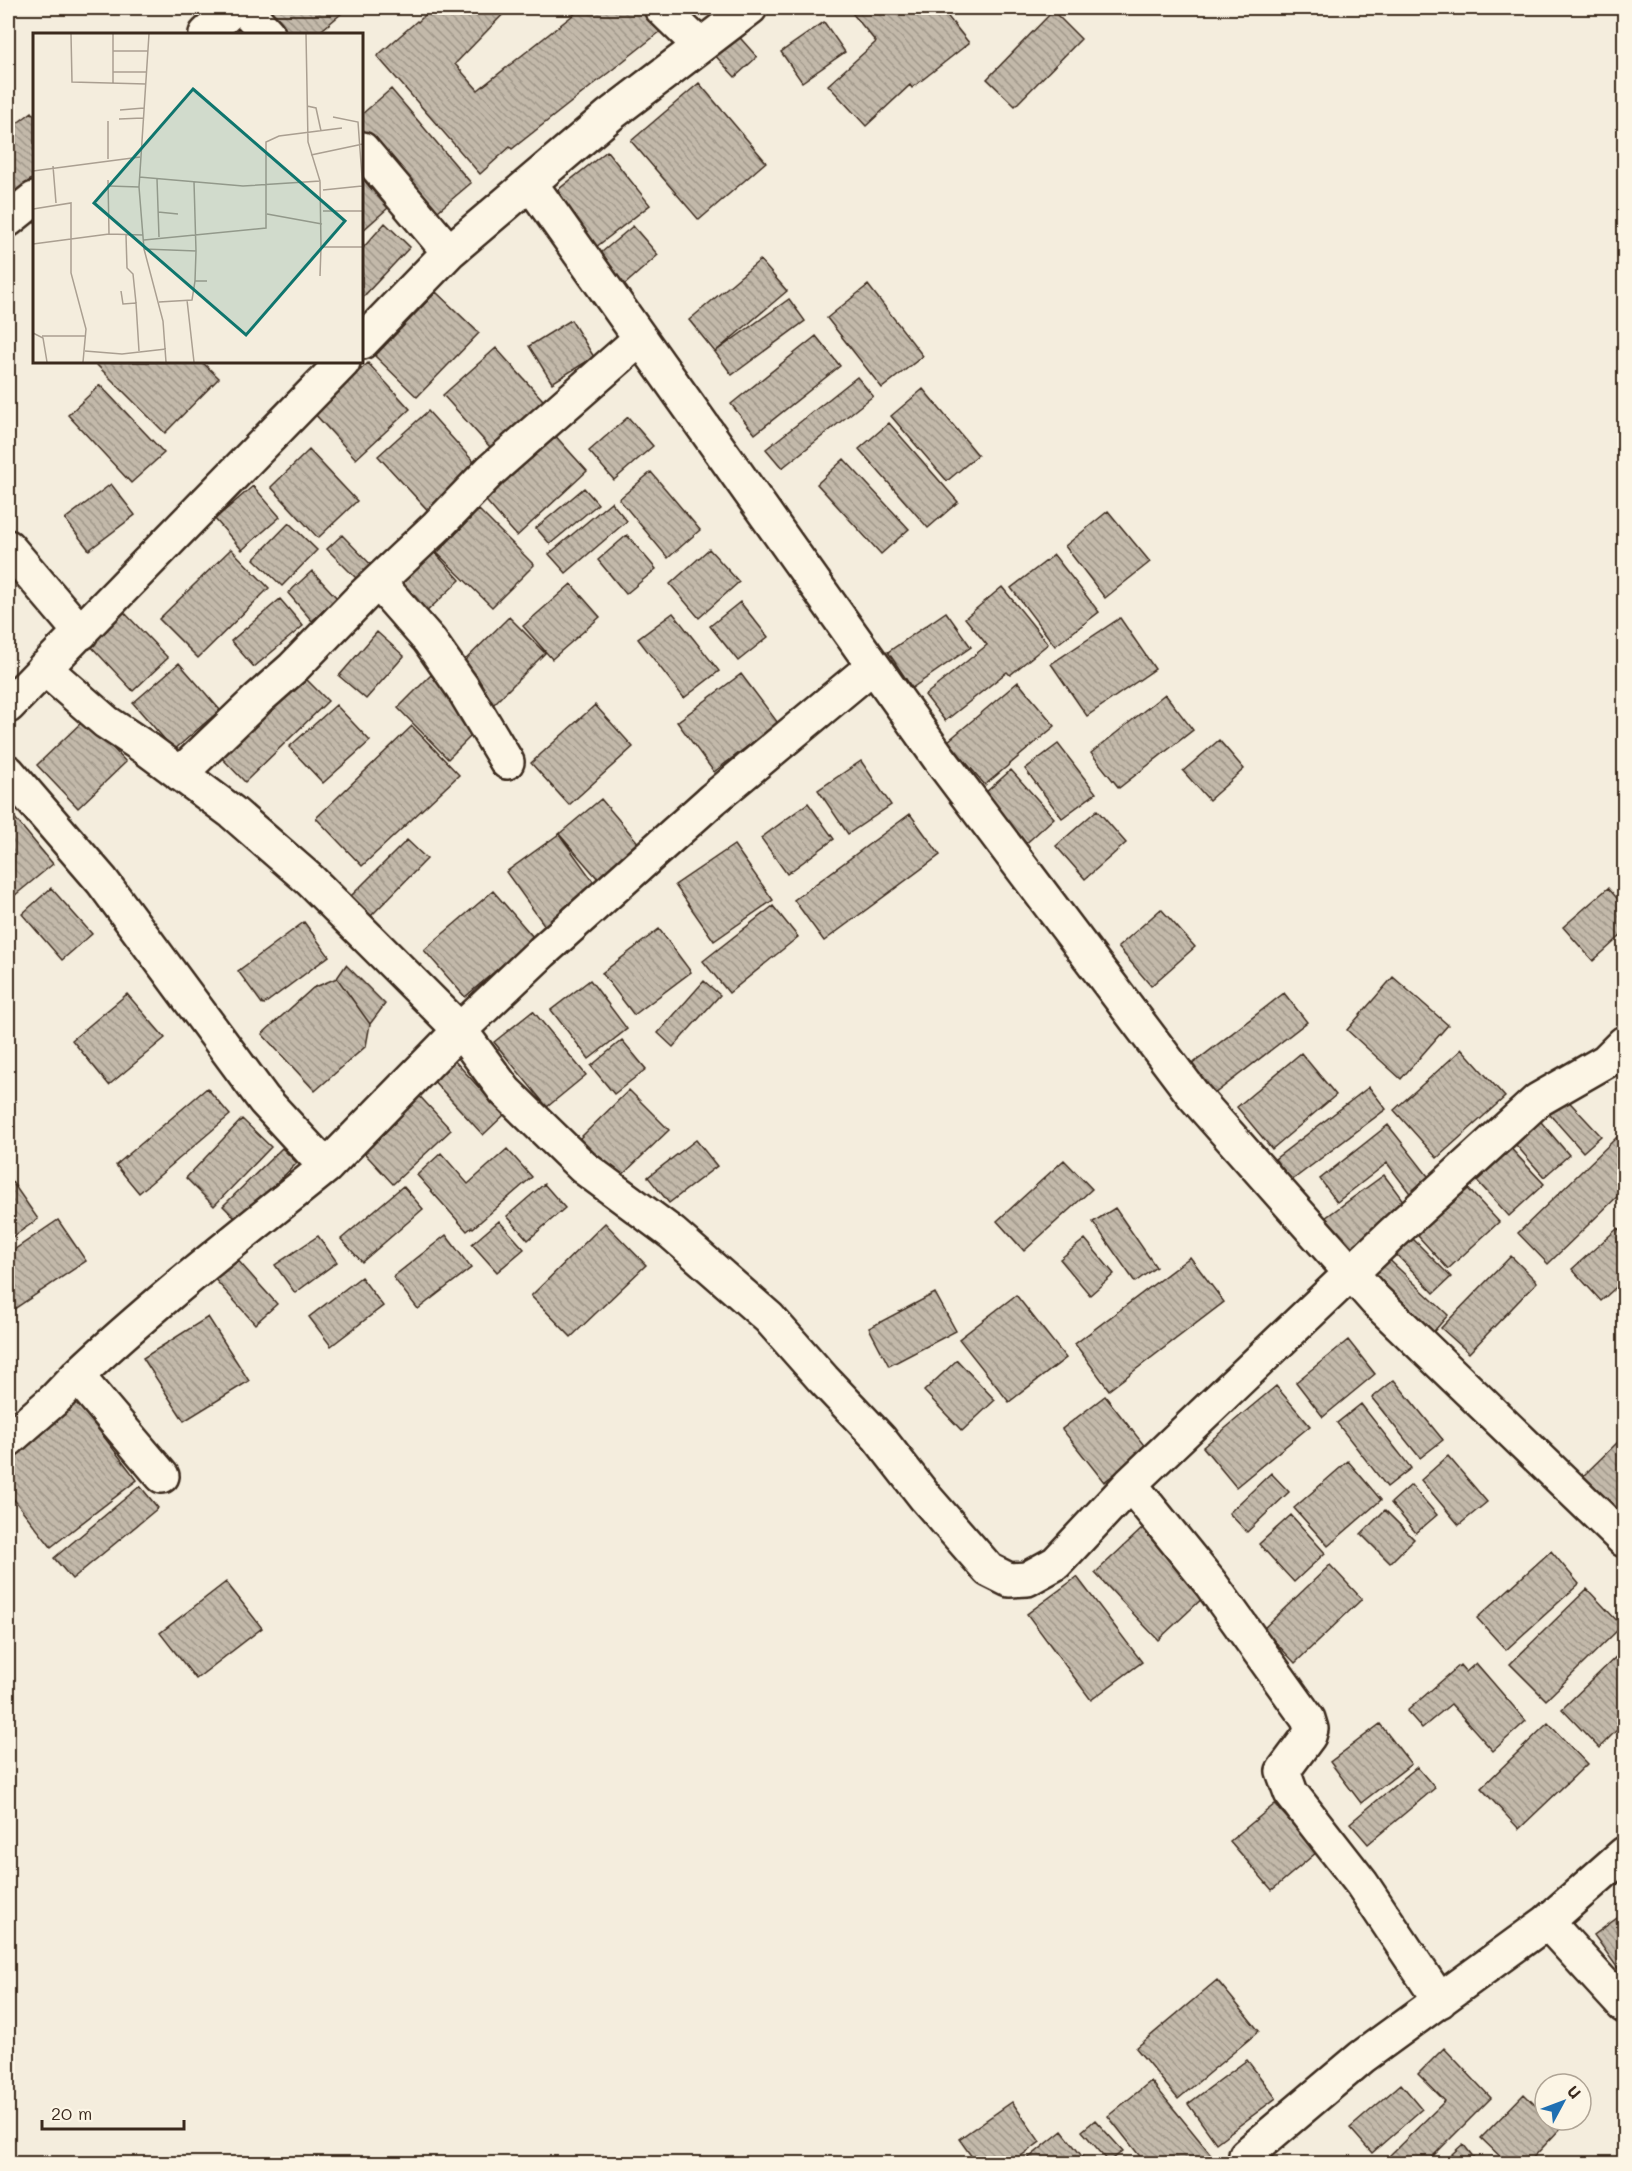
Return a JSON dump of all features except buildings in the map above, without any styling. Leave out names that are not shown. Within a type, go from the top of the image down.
[{"type":"street","points":[[207,33],[234,8]]},
{"type":"street","points":[[244,8],[267,33]]},
{"type":"street","points":[[661,8],[699,45]]},
{"type":"street","points":[[363,341],[449,252],[610,115],[750,8]]},
{"type":"street","points":[[363,150],[449,252]]},
{"type":"street","points":[[530,183],[939,758],[1194,1096],[1376,1300],[1624,1540]]},
{"type":"street","points":[[8,220],[33,200]]},
{"type":"street","points":[[180,774],[258,699],[293,669],[490,471],[640,339]]},
{"type":"street","points":[[8,706],[342,363]]},
{"type":"street","points":[[8,547],[81,633]]},
{"type":"street","points":[[378,582],[429,640],[462,687],[507,762]]},
{"type":"street","points":[[8,1440],[125,1332],[326,1167],[460,1030],[542,952],[713,799],[873,666]]},
{"type":"street","points":[[44,668],[106,722],[232,812],[310,880],[460,1030],[505,1091],[583,1167],[672,1233],[768,1318],[879,1438],[925,1497],[989,1570],[1009,1580],[1027,1579],[1056,1563],[1130,1484],[1351,1273],[1538,1100],[1606,1061],[1624,1043]]},
{"type":"street","points":[[8,772],[102,881],[264,1100],[326,1167]]},
{"type":"street","points":[[77,1376],[162,1476]]},
{"type":"street","points":[[1130,1484],[1211,1584],[1308,1719],[1311,1729],[1309,1736],[1283,1771],[1291,1792],[1362,1884],[1440,2001]]},
{"type":"street","points":[[1245,2160],[1362,2057],[1547,1922],[1624,1854]]},
{"type":"street","points":[[1547,1922],[1624,2006]]}]
